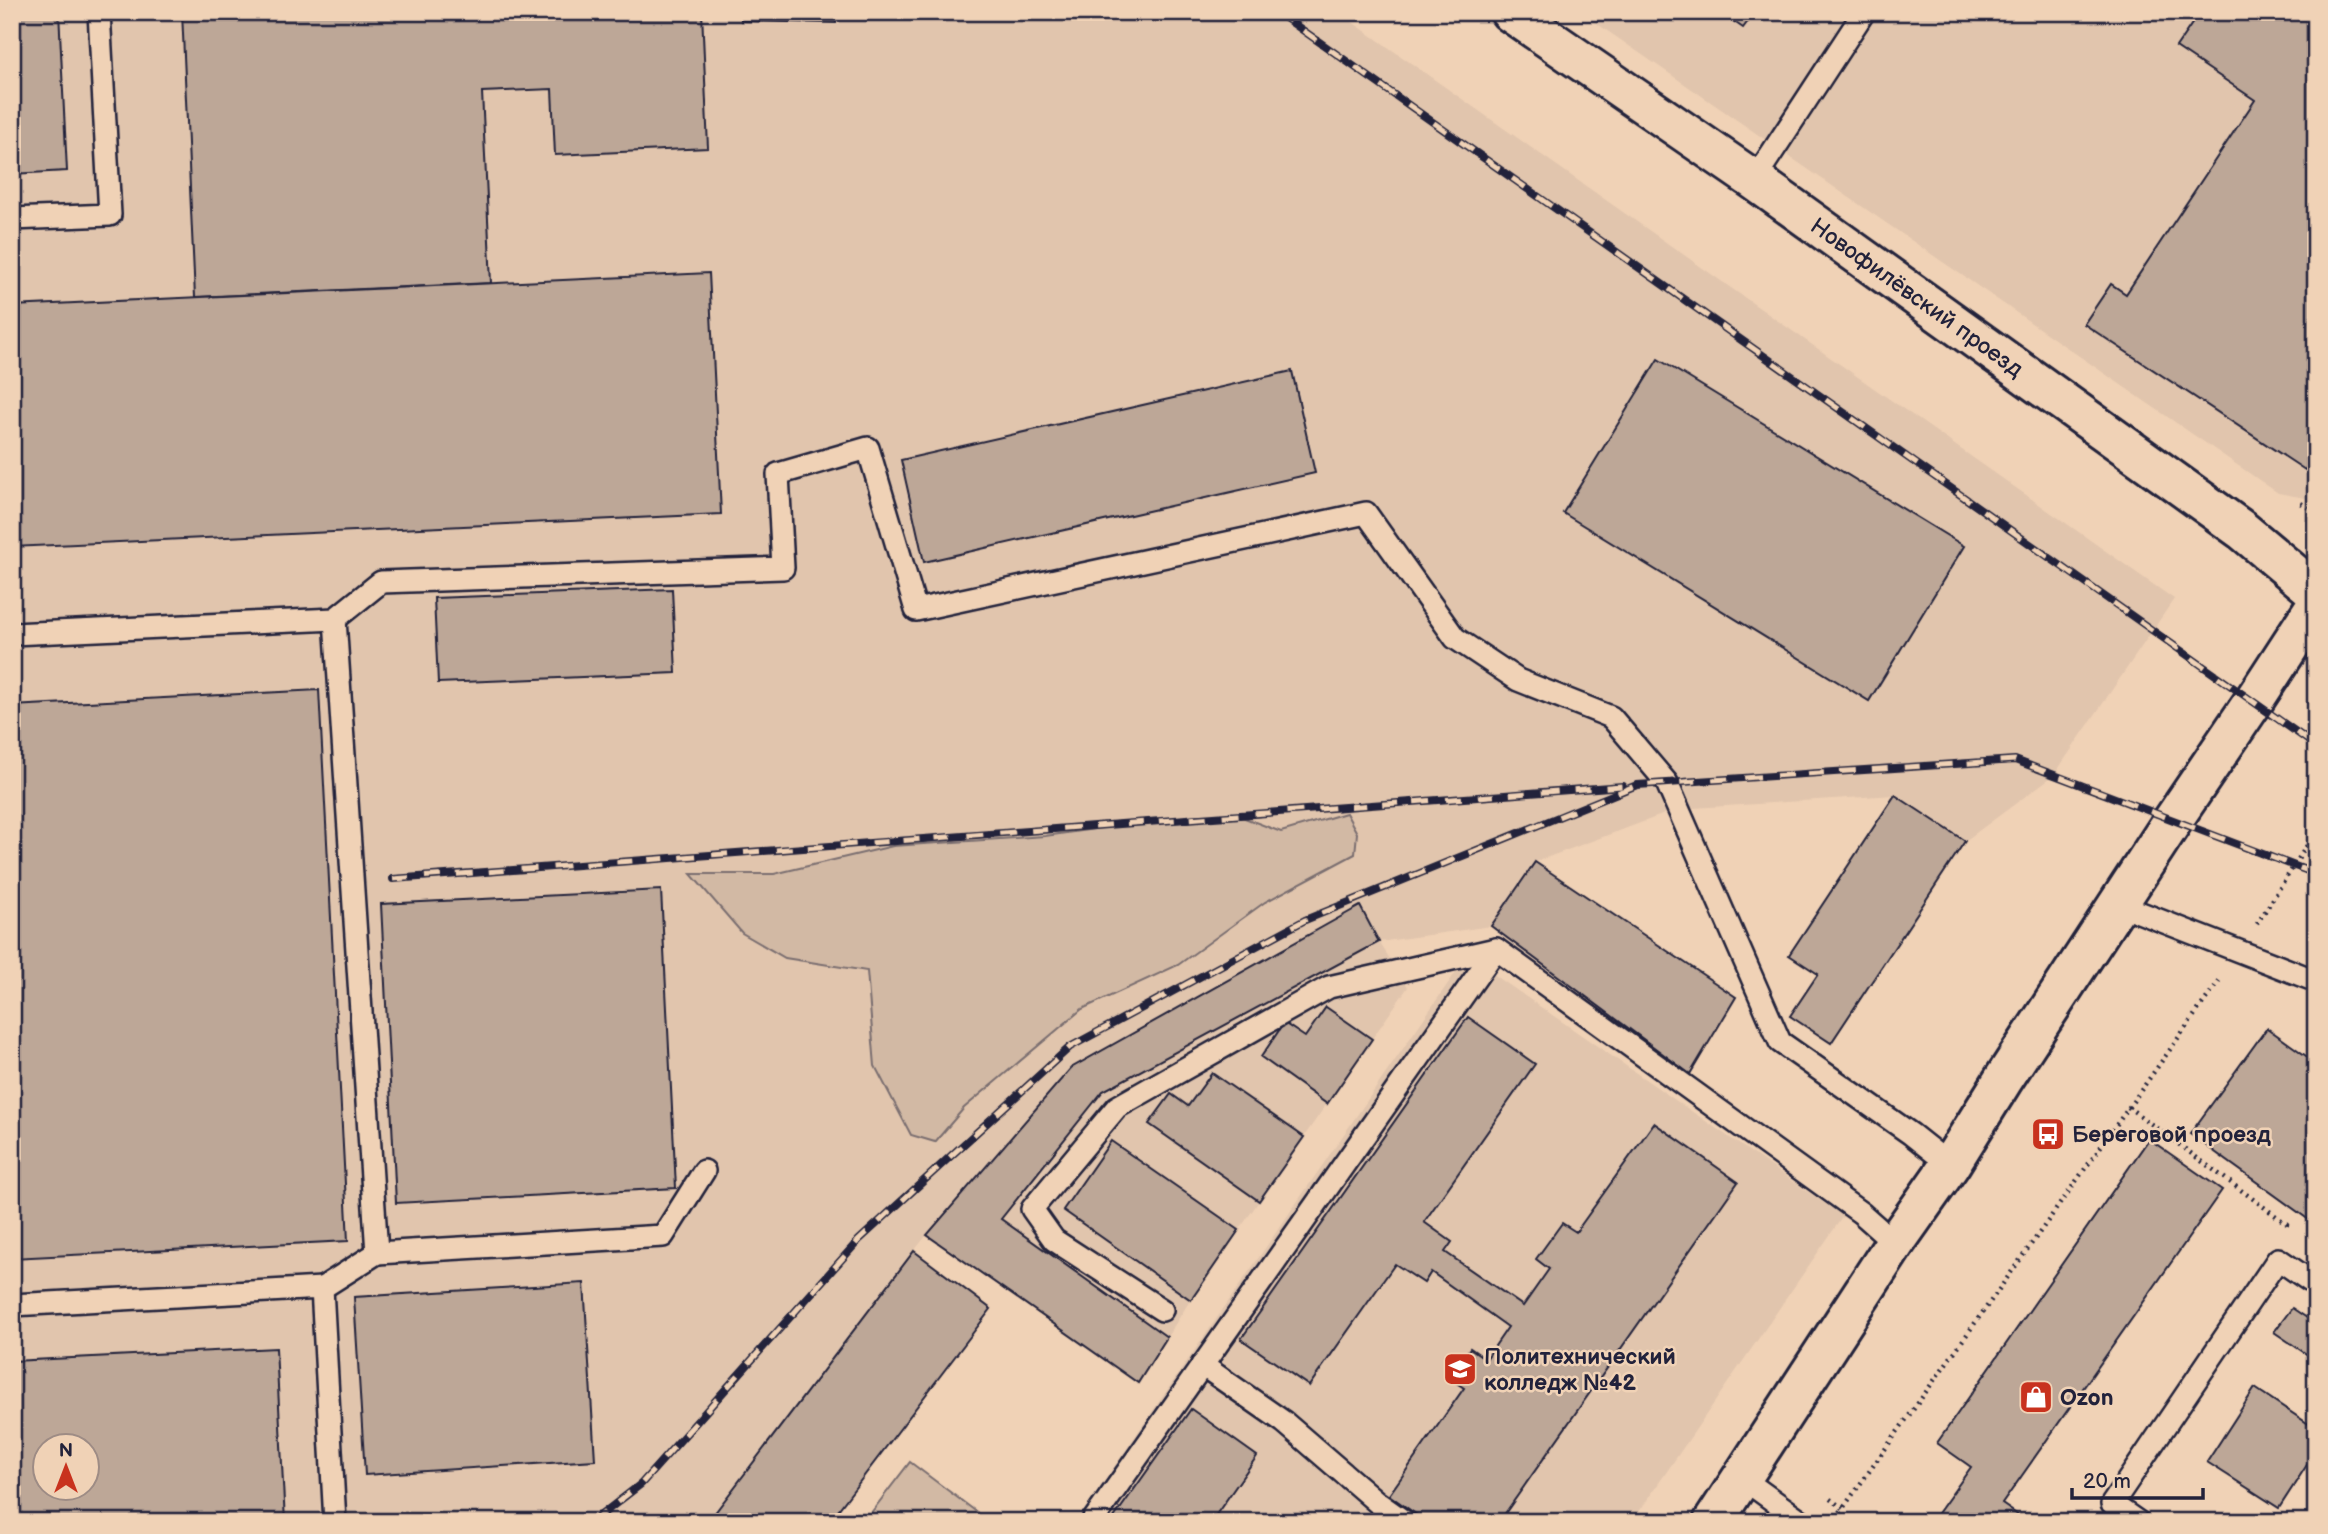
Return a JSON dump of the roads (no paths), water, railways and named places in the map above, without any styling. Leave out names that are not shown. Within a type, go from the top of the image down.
[{"type":"street","name":"Новофилёвский проезд","points":[[1510,12],[1754,180],[2242,530],[2316,592]]},
{"type":"street","points":[[1713,1522],[2316,605]]},
{"type":"lane","points":[[12,219],[110,215],[99,12]]},
{"type":"lane","points":[[1754,180],[1864,12]]},
{"type":"lane","points":[[12,634],[335,619],[381,582],[783,568],[778,474],[868,448],[916,610],[1366,513],[1455,638],[1518,680],[1611,717],[1667,783],[1780,1042],[1911,1134],[1950,1165]]},
{"type":"lane","points":[[335,619],[377,1253]]},
{"type":"lane","points":[[2118,904],[2316,981]]},
{"type":"lane","points":[[1162,1310],[1054,1240],[1032,1209],[1117,1107],[1329,987],[1496,949],[1861,1213],[1895,1242]]},
{"type":"lane","points":[[1092,1522],[1496,949]]},
{"type":"lane","points":[[12,1305],[322,1288],[377,1253],[663,1236],[705,1171]]},
{"type":"lane","points":[[2138,1522],[2112,1504],[2278,1259],[2316,1285]]},
{"type":"lane","points":[[322,1288],[335,1522]]},
{"type":"lane","points":[[1202,1365],[1284,1422],[1378,1503],[1405,1522]]},
{"type":"lane","points":[[1742,1478],[1803,1522]]},
{"type":"railway","points":[[1277,12],[2316,746]]},
{"type":"railway","points":[[592,1522],[641,1484],[859,1240],[1070,1047],[1305,920],[1637,785],[2015,760],[2316,874]]},
{"type":"railway","points":[[393,879],[1623,786]]},
{"type":"place","name":"Береговой проезд","points":[[2048,1134]]},
{"type":"place","name":"Политехнический колледж №42","points":[[1460,1369]]},
{"type":"place","name":"Ozon","points":[[2036,1397]]}]
